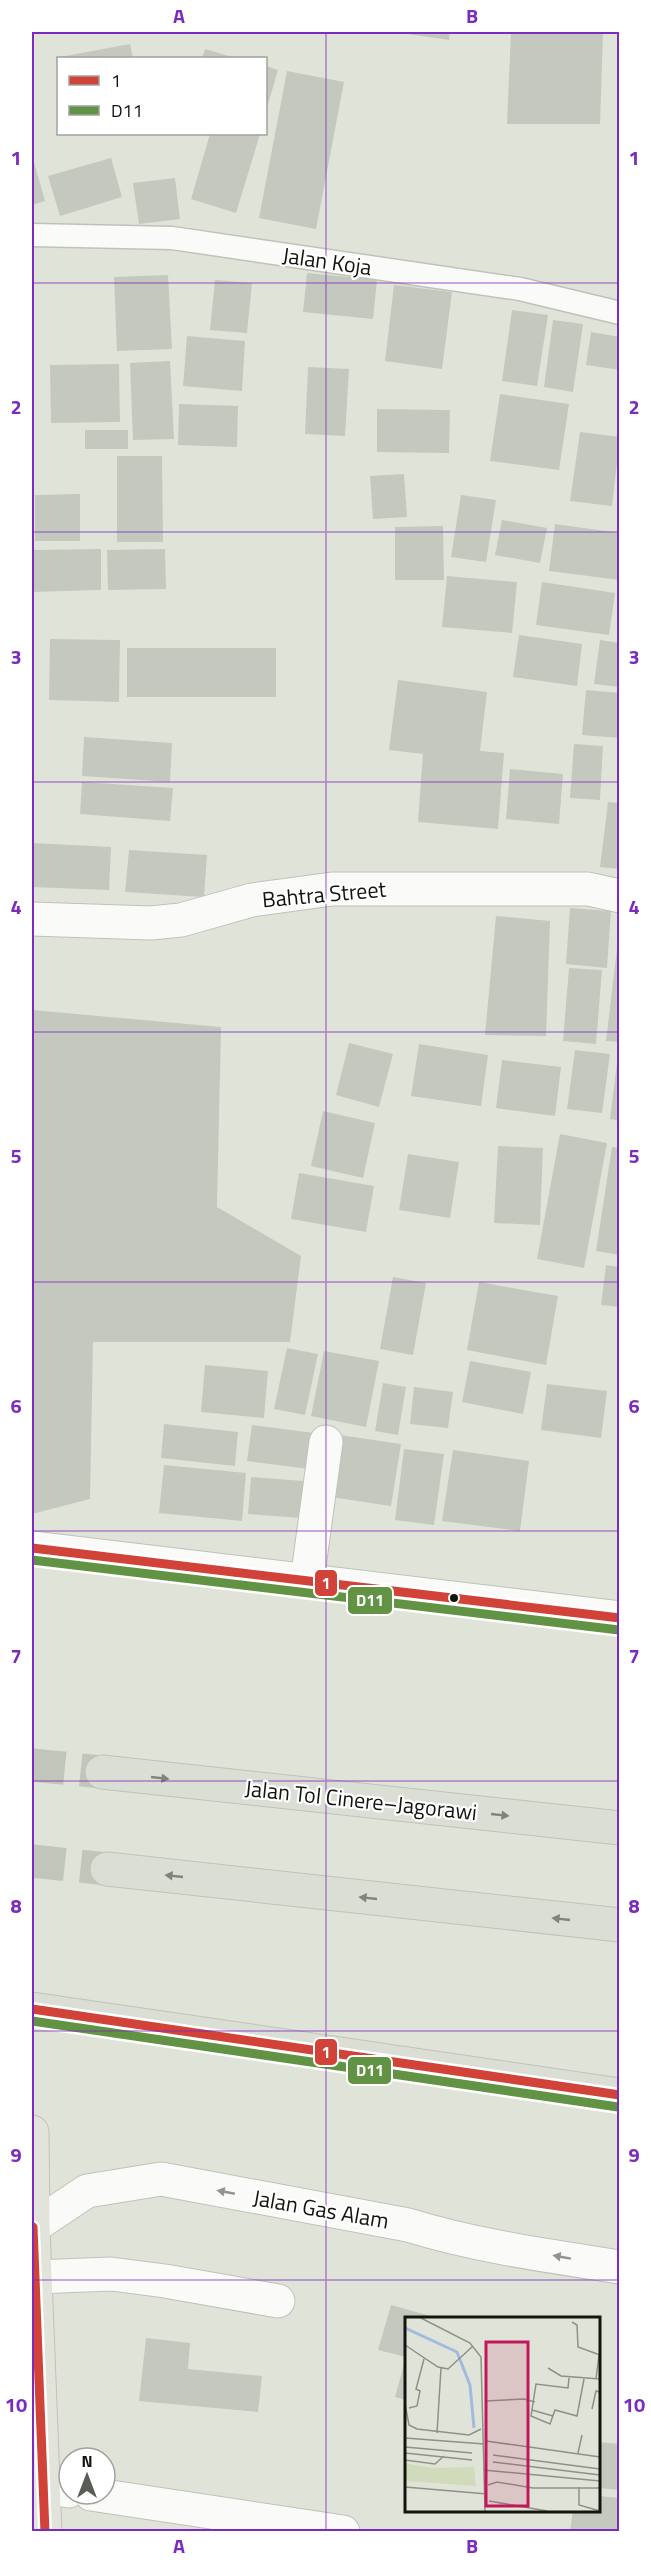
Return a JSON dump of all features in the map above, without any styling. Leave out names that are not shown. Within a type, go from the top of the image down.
[{"type":"highway","name":"Jalan Tol Cinere–Jagorawi","points":[[102,1772],[620,1828]]},
{"type":"highway","points":[[107,1869],[620,1925]]},
{"type":"highway","points":[[32,2009],[620,2095]]},
{"type":"highway","points":[[32,2132],[35,2378],[56,2489],[45,2532]]},
{"type":"street","name":"Bahtra Street","points":[[32,919],[151,923],[181,920],[252,900],[332,889],[588,889],[620,896]]},
{"type":"street","points":[[307,1581],[326,1442]]},
{"type":"street","points":[[32,1548],[620,1618]]},
{"type":"street","name":"Jalan Gas Alam","points":[[33,2228],[87,2191],[161,2179],[408,2225],[432,2232],[558,2257],[620,2266]]},
{"type":"street","points":[[34,2294],[111,2274],[278,2301]]},
{"type":"street","points":[[117,2498],[343,2532]]},
{"type":"lane","name":"Jalan Koja","points":[[32,235],[172,238],[520,289],[620,313]]},
{"type":"building","points":[[394,32],[450,32],[449,40]]},
{"type":"building","points":[[511,32],[603,32],[600,124],[507,124]]},
{"type":"building","points":[[130,44],[133,57],[60,57]]},
{"type":"building","points":[[205,49],[233,57],[202,57]]},
{"type":"building","points":[[267,66],[278,70],[267,108]]},
{"type":"building","points":[[287,71],[344,82],[316,229],[259,218]]},
{"type":"building","points":[[210,135],[260,135],[236,213],[191,199]]},
{"type":"building","points":[[32,155],[45,201],[32,205]]},
{"type":"building","points":[[111,158],[122,197],[60,216],[48,176]]},
{"type":"building","points":[[175,178],[180,219],[139,224],[133,183]]},
{"type":"building","points":[[307,273],[377,280],[373,319],[303,312]]},
{"type":"building","points":[[168,275],[172,349],[117,351],[114,277]]},
{"type":"building","points":[[215,280],[252,283],[247,333],[210,330]]},
{"type":"building","points":[[394,285],[452,292],[442,369],[385,361]]},
{"type":"building","points":[[512,310],[548,315],[537,386],[502,381]]},
{"type":"building","points":[[553,320],[583,324],[573,392],[544,387]]},
{"type":"building","points":[[591,332],[620,337],[620,370],[586,365]]},
{"type":"building","points":[[187,336],[245,341],[242,391],[183,386]]},
{"type":"building","points":[[170,361],[174,439],[133,440],[130,363]]},
{"type":"building","points":[[119,364],[120,422],[51,423],[50,365]]},
{"type":"building","points":[[308,367],[349,369],[345,436],[305,434]]},
{"type":"building","points":[[500,394],[569,404],[559,470],[490,461]]},
{"type":"building","points":[[179,404],[238,406],[237,447],[178,445]]},
{"type":"building","points":[[377,409],[450,410],[449,453],[377,452]]},
{"type":"building","points":[[85,430],[128,430],[128,449],[85,449]]},
{"type":"building","points":[[580,432],[620,437],[612,506],[570,501]]},
{"type":"building","points":[[117,456],[162,456],[163,542],[117,542]]},
{"type":"building","points":[[404,474],[407,517],[373,519],[370,476]]},
{"type":"building","points":[[80,494],[80,541],[35,541],[35,495]]},
{"type":"building","points":[[461,495],[496,500],[486,562],[451,557]]},
{"type":"building","points":[[502,520],[547,528],[540,563],[495,555]]},
{"type":"building","points":[[555,524],[620,533],[620,580],[549,571]]},
{"type":"building","points":[[443,526],[444,580],[395,580],[395,527]]},
{"type":"building","points":[[101,549],[101,590],[32,592],[32,550]]},
{"type":"building","points":[[165,549],[166,589],[108,590],[107,550]]},
{"type":"building","points":[[447,576],[517,582],[512,633],[442,627]]},
{"type":"building","points":[[542,582],[615,593],[609,635],[536,625]]},
{"type":"building","points":[[519,635],[582,644],[577,686],[513,677]]},
{"type":"building","points":[[50,639],[120,640],[119,702],[49,700]]},
{"type":"building","points":[[600,640],[620,643],[620,687],[594,684]]},
{"type":"building","points":[[127,648],[276,648],[276,697],[127,697]]},
{"type":"building","points":[[398,680],[487,692],[480,751],[504,753],[498,829],[418,822],[423,754],[389,750]]},
{"type":"building","points":[[586,690],[620,693],[620,738],[582,735]]},
{"type":"building","points":[[84,737],[172,743],[170,782],[82,776]]},
{"type":"building","points":[[574,744],[603,746],[600,800],[570,798]]},
{"type":"building","points":[[510,769],[563,774],[559,824],[506,819]]},
{"type":"building","points":[[82,782],[173,788],[170,821],[80,814]]},
{"type":"building","points":[[608,802],[620,803],[620,869],[600,867]]},
{"type":"building","points":[[32,843],[111,847],[109,890],[32,887]]},
{"type":"building","points":[[129,850],[207,855],[204,897],[125,892]]},
{"type":"building","points":[[570,908],[611,911],[607,968],[566,964]]},
{"type":"building","points":[[496,916],[550,921],[546,1036],[485,1035]]},
{"type":"building","points":[[618,940],[620,940],[620,1042],[606,1041]]},
{"type":"building","points":[[569,968],[602,970],[596,1044],[563,1041]]},
{"type":"building","points":[[32,1010],[221,1027],[217,1207],[301,1256],[290,1342],[93,1342],[90,1499],[32,1514]]},
{"type":"building","points":[[349,1043],[393,1054],[379,1107],[336,1095]]},
{"type":"building","points":[[419,1044],[488,1055],[481,1106],[411,1096]]},
{"type":"building","points":[[575,1050],[610,1054],[602,1113],[567,1109]]},
{"type":"building","points":[[618,1055],[620,1055],[620,1121],[610,1119]]},
{"type":"building","points":[[502,1060],[561,1067],[555,1116],[496,1108]]},
{"type":"building","points":[[323,1111],[375,1123],[363,1178],[311,1166]]},
{"type":"building","points":[[560,1134],[607,1143],[584,1268],[537,1259]]},
{"type":"building","points":[[498,1146],[543,1148],[540,1225],[494,1223]]},
{"type":"building","points":[[612,1147],[620,1148],[620,1255],[596,1251]]},
{"type":"building","points":[[408,1154],[459,1162],[450,1218],[399,1210]]},
{"type":"building","points":[[299,1173],[374,1186],[366,1232],[291,1219]]},
{"type":"building","points":[[606,1265],[620,1267],[620,1307],[601,1305]]},
{"type":"building","points":[[393,1277],[426,1283],[413,1355],[380,1349]]},
{"type":"building","points":[[479,1282],[558,1296],[546,1365],[467,1350]]},
{"type":"building","points":[[287,1348],[318,1354],[305,1415],[274,1409]]},
{"type":"building","points":[[324,1351],[379,1361],[366,1427],[311,1416]]},
{"type":"building","points":[[470,1361],[531,1372],[523,1414],[462,1402]]},
{"type":"building","points":[[205,1365],[268,1371],[264,1418],[201,1412]]},
{"type":"building","points":[[383,1383],[406,1387],[398,1435],[375,1431]]},
{"type":"building","points":[[547,1384],[607,1391],[601,1438],[541,1430]]},
{"type":"building","points":[[414,1387],[453,1392],[448,1428],[410,1424]]},
{"type":"building","points":[[164,1424],[238,1432],[235,1466],[161,1458]]},
{"type":"building","points":[[252,1425],[322,1434],[317,1470],[247,1461]]},
{"type":"building","points":[[333,1434],[401,1444],[391,1506],[324,1496]]},
{"type":"building","points":[[404,1449],[444,1454],[434,1525],[395,1520]]},
{"type":"building","points":[[453,1450],[529,1461],[520,1531],[442,1521]]},
{"type":"building","points":[[164,1465],[246,1473],[242,1521],[159,1513]]},
{"type":"building","points":[[251,1477],[304,1481],[301,1518],[248,1514]]},
{"type":"building","points":[[391,2305],[434,2317],[405,2317],[405,2357],[378,2350]]},
{"type":"building","points":[[146,2338],[190,2343],[188,2369],[262,2376],[258,2412],[139,2401]]},
{"type":"building","points":[[405,2361],[405,2400],[395,2397]]},
{"type":"building","points":[[600,2442],[620,2444],[620,2490],[600,2488]]},
{"type":"building","points":[[600,2496],[620,2498],[620,2532],[570,2532],[573,2512],[600,2512]]},
{"type":"tunnel","points":[[32,1765],[102,1772]]},
{"type":"tunnel","points":[[32,1861],[107,1869]]},
{"type":"transit line","name":"1","points":[[32,1548],[620,1618]]},
{"type":"transit line","name":"D11","points":[[32,1560],[619,1630]]},
{"type":"transit line","name":"1","points":[[32,2009],[620,2095]]},
{"type":"transit line","name":"D11","points":[[32,2021],[618,2107]]},
{"type":"transit line","name":"1","points":[[33,2227],[45,2532]]}]
